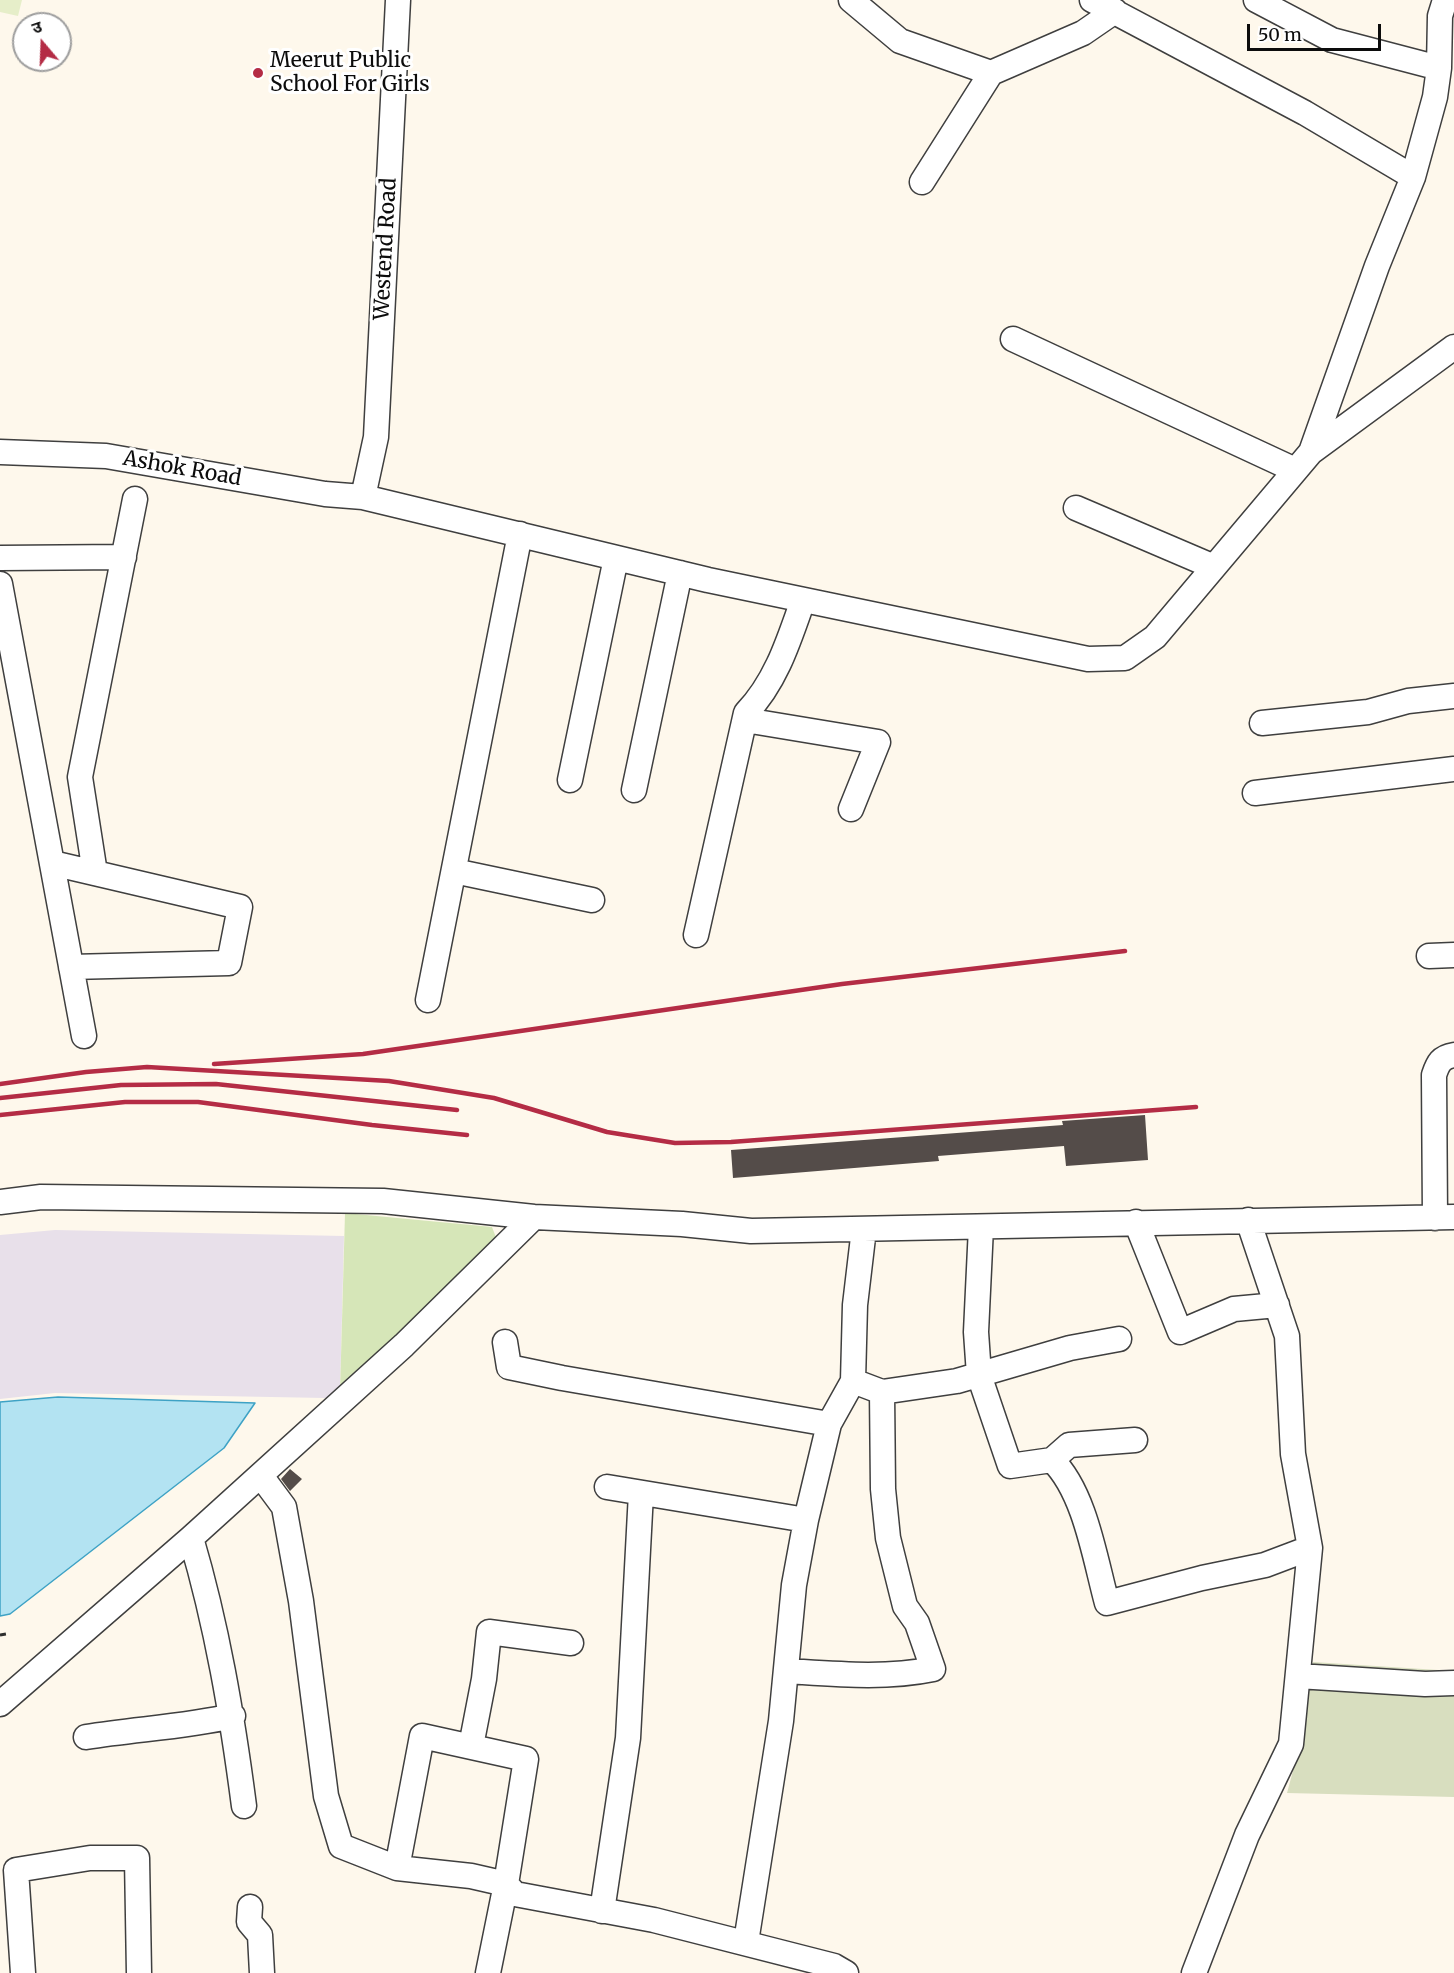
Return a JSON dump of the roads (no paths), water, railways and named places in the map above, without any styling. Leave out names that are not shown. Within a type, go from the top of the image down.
[{"type":"street","name":"Westend Road","points":[[363,497],[376,437],[398,0]]},
{"type":"street","points":[[851,0],[900,41],[991,73]]},
{"type":"street","points":[[1092,0],[1305,113],[1413,177]]},
{"type":"street","points":[[1256,0],[1332,40],[1439,68]]},
{"type":"street","points":[[1311,452],[1377,266],[1413,177],[1435,97],[1439,68],[1440,16],[1444,0]]},
{"type":"street","points":[[922,182],[991,73],[1083,33],[1115,11]]},
{"type":"street","points":[[1013,339],[1295,470]]},
{"type":"street","points":[[1311,452],[1454,347]]},
{"type":"street","name":"Ashok Road","points":[[0,452],[106,456],[325,494],[363,497],[680,573],[1088,659],[1125,658],[1155,637],[1311,452]]},
{"type":"street","points":[[95,873],[80,777],[135,499]]},
{"type":"street","points":[[1076,508],[1214,567]]},
{"type":"street","points":[[428,1000],[520,534]]},
{"type":"street","points":[[0,558],[124,557]]},
{"type":"street","points":[[570,780],[616,558]]},
{"type":"street","points":[[634,790],[680,573]]},
{"type":"street","points":[[0,584],[84,1036]]},
{"type":"street","points":[[696,935],[746,713],[764,695],[787,646],[803,600]]},
{"type":"street","points":[[1262,723],[1368,712],[1408,701],[1454,696]]},
{"type":"street","points":[[745,720],[878,742],[851,809]]},
{"type":"street","points":[[1255,793],[1454,769]]},
{"type":"street","points":[[52,863],[240,907],[229,963],[71,967]]},
{"type":"street","points":[[454,871],[592,900]]},
{"type":"street","points":[[1429,956],[1454,955]]},
{"type":"street","points":[[0,1202],[41,1197],[383,1202],[534,1217],[682,1224],[751,1231],[1444,1217],[1434,1075],[1439,1062],[1446,1056],[1454,1055]]},
{"type":"street","points":[[0,1704],[261,1476],[404,1345],[534,1217]]},
{"type":"street","points":[[1194,1973],[1247,1835],[1291,1744],[1310,1548],[1293,1454],[1287,1336],[1248,1220]]},
{"type":"street","points":[[1136,1222],[1180,1332],[1234,1309],[1277,1305]]},
{"type":"street","points":[[981,1227],[976,1332],[979,1375],[1010,1466],[1052,1460],[1069,1445],[1135,1440]]},
{"type":"street","points":[[746,1942],[781,1720],[794,1585],[806,1520],[829,1424],[853,1381],[855,1305],[864,1229]]},
{"type":"street","points":[[853,1381],[882,1392],[957,1381],[1070,1348],[1119,1339]]},
{"type":"street","points":[[506,1342],[509,1366],[562,1378],[829,1424]]},
{"type":"street","points":[[786,1671],[855,1675],[912,1673],[933,1669],[917,1623],[905,1606],[888,1538],[883,1489],[882,1392]]},
{"type":"street","points":[[1052,1460],[1065,1473],[1084,1520],[1107,1603],[1202,1578],[1265,1565],[1310,1548]]},
{"type":"street","points":[[261,1476],[284,1507],[301,1600],[326,1796],[341,1846],[397,1868],[471,1876],[506,1884],[516,1894],[746,1942],[834,1966],[846,1973]]},
{"type":"street","points":[[607,1487],[806,1520]]},
{"type":"street","points":[[602,1911],[628,1738],[641,1493]]},
{"type":"street","points":[[191,1538],[209,1600],[232,1716],[244,1806]]},
{"type":"street","points":[[471,1746],[484,1679],[489,1632],[571,1643]]},
{"type":"street","points":[[1298,1676],[1425,1684],[1454,1683]]},
{"type":"street","points":[[86,1737],[136,1729],[183,1727],[232,1716]]},
{"type":"street","points":[[397,1868],[422,1736],[526,1759],[506,1884],[488,1973]]},
{"type":"street","points":[[23,1973],[16,1870],[61,1861],[137,1858],[139,1973]]},
{"type":"street","points":[[250,1907],[249,1922],[260,1935],[262,1973]]},
{"type":"water","points":[[58,1397],[255,1403],[224,1448],[10,1614],[0,1616],[0,1402]]},
{"type":"railway","points":[[214,1064],[363,1054],[842,984],[1125,951]]},
{"type":"railway","points":[[0,1084],[86,1072],[147,1067],[389,1081],[494,1098],[607,1132],[675,1143],[731,1142],[1196,1107]]},
{"type":"railway","points":[[0,1098],[121,1085],[216,1084],[457,1110]]},
{"type":"railway","points":[[0,1115],[125,1102],[198,1102],[467,1135]]},
{"type":"place","name":"Meerut Public School For Girls","points":[[258,73]]}]
